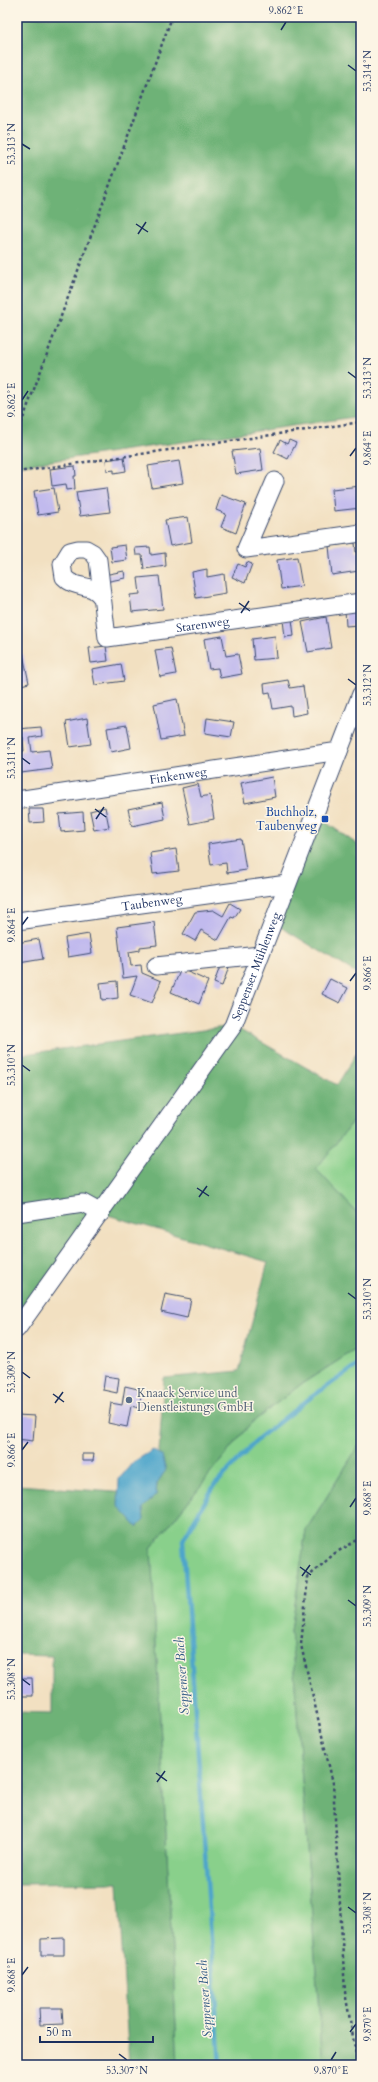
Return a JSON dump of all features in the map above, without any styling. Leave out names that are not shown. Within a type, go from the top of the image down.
[{"type":"street","points":[[275,481],[246,549],[361,533]]},
{"type":"street","name":"Starenweg","points":[[102,598],[107,638],[361,602]]},
{"type":"street","name":"Seppenser Mühlenweg","points":[[17,1329],[233,1026],[287,884],[339,752],[359,706]]},
{"type":"street","name":"Finkenweg","points":[[17,800],[339,752]]},
{"type":"street","name":"Taubenweg","points":[[17,921],[287,884]]},
{"type":"street","points":[[156,966],[260,955]]},
{"type":"street","points":[[17,1213],[83,1204],[101,1213]]},
{"type":"path","points":[[17,435],[172,17]]},
{"type":"path","points":[[17,472],[361,422]]},
{"type":"path","points":[[358,2065],[345,1992],[334,1783],[302,1645],[308,1577],[335,1553],[361,1538]]},
{"type":"green space","points":[[17,17],[361,17],[361,416],[17,466]]},
{"type":"green space","points":[[314,814],[361,847],[361,976],[272,922]]},
{"type":"green space","points":[[233,1026],[337,1085],[361,1046],[361,1111],[316,1169],[361,1217],[361,1346],[300,1385],[250,1424],[151,1548],[178,2065],[129,2065],[118,1883],[17,1884],[17,1712],[52,1713],[52,1656],[17,1655],[17,1485],[156,1495],[164,1378],[239,1371],[268,1262],[101,1213],[17,1329],[17,1055]]},
{"type":"green space","points":[[361,1111],[361,1217],[316,1169]]},
{"type":"green space","points":[[361,1346],[361,1442],[306,1530],[291,1631],[323,2065],[178,2065],[151,1548],[250,1424],[300,1385]]},
{"type":"green space","points":[[361,1442],[361,2065],[323,2065],[291,1631],[306,1530]]},
{"type":"water","points":[[153,1450],[162,1456],[166,1470],[157,1483],[156,1495],[143,1508],[144,1520],[137,1527],[118,1506],[119,1479],[133,1462]]},
{"type":"building","points":[[280,440],[287,444],[289,440],[296,443],[288,459],[274,452]]},
{"type":"building","points":[[260,448],[263,470],[236,474],[232,451]]},
{"type":"building","points":[[124,457],[126,471],[114,473],[114,470],[107,471],[106,460]]},
{"type":"building","points":[[179,461],[183,483],[152,488],[148,466]]},
{"type":"building","points":[[75,466],[75,489],[67,490],[66,484],[52,486],[50,469]]},
{"type":"building","points":[[361,486],[361,508],[334,511],[332,489]]},
{"type":"building","points":[[54,488],[58,512],[38,515],[34,491]]},
{"type":"building","points":[[106,488],[110,512],[80,516],[76,492]]},
{"type":"building","points":[[221,495],[246,504],[236,533],[221,527],[226,514],[216,510]]},
{"type":"building","points":[[188,517],[192,542],[170,546],[165,520]]},
{"type":"building","points":[[355,543],[356,552],[361,551],[361,563],[358,564],[359,571],[332,575],[329,546]]},
{"type":"building","points":[[125,545],[127,560],[112,562],[110,547]]},
{"type":"building","points":[[150,547],[151,555],[165,553],[166,566],[144,569],[142,555],[136,555],[135,548]]},
{"type":"building","points":[[297,557],[302,586],[281,589],[277,560]]},
{"type":"building","points":[[247,562],[252,564],[245,583],[232,577],[238,564],[245,567]]},
{"type":"building","points":[[207,569],[207,577],[224,574],[226,593],[196,598],[192,572]]},
{"type":"building","points":[[124,571],[125,578],[105,582],[104,575]]},
{"type":"building","points":[[159,576],[163,609],[132,612],[130,595],[140,594],[138,578]]},
{"type":"building","points":[[357,609],[359,625],[346,626],[345,610]]},
{"type":"building","points":[[326,617],[331,648],[308,652],[302,622]]},
{"type":"building","points":[[292,619],[294,636],[285,637],[283,620]]},
{"type":"building","points":[[222,636],[226,656],[238,654],[242,674],[220,678],[218,668],[209,669],[204,639]]},
{"type":"building","points":[[275,636],[277,658],[254,660],[252,639]]},
{"type":"building","points":[[106,646],[108,661],[91,663],[89,648]]},
{"type":"building","points":[[171,648],[176,674],[160,677],[155,650]]},
{"type":"building","points":[[23,654],[29,683],[17,686],[17,655]]},
{"type":"building","points":[[121,664],[124,681],[95,685],[92,669]]},
{"type":"building","points":[[288,680],[290,688],[303,686],[307,713],[292,716],[291,706],[273,709],[270,692],[265,693],[264,684]]},
{"type":"building","points":[[177,699],[184,736],[161,740],[154,704]]},
{"type":"building","points":[[87,718],[91,744],[70,747],[66,722]]},
{"type":"building","points":[[207,718],[234,722],[231,737],[205,733]]},
{"type":"building","points":[[127,725],[131,748],[111,752],[107,728]]},
{"type":"building","points":[[41,727],[42,736],[30,738],[32,752],[49,750],[52,769],[21,773],[19,752],[24,751],[23,737],[18,738],[17,729]]},
{"type":"building","points":[[272,777],[275,797],[245,803],[241,783]]},
{"type":"building","points":[[198,784],[201,797],[210,795],[214,819],[190,824],[182,788]]},
{"type":"building","points":[[162,802],[165,819],[132,826],[128,809]]},
{"type":"building","points":[[105,807],[109,827],[94,830],[90,811]]},
{"type":"building","points":[[29,809],[43,809],[44,822],[30,823]]},
{"type":"building","points":[[83,812],[84,830],[61,832],[59,814]]},
{"type":"building","points":[[17,821],[20,821],[21,851],[17,851]]},
{"type":"building","points":[[241,839],[246,870],[227,873],[226,863],[211,865],[208,844]]},
{"type":"building","points":[[176,849],[179,871],[153,874],[150,853]]},
{"type":"building","points":[[230,903],[240,909],[234,918],[231,917],[218,940],[201,930],[195,941],[183,934],[195,912],[213,910],[223,916]]},
{"type":"building","points":[[154,922],[157,945],[140,947],[140,950],[129,952],[131,966],[141,965],[142,973],[161,981],[152,1003],[130,995],[137,976],[123,978],[117,927]]},
{"type":"building","points":[[89,934],[92,953],[68,957],[65,938]]},
{"type":"building","points":[[39,939],[43,959],[19,963],[17,943]]},
{"type":"building","points":[[221,964],[229,967],[222,986],[214,983]]},
{"type":"building","points":[[181,969],[208,981],[199,1004],[171,992]]},
{"type":"building","points":[[330,979],[348,988],[340,1003],[322,994]]},
{"type":"building","points":[[117,981],[118,998],[102,1000],[100,983]]},
{"type":"building","points":[[165,1294],[191,1299],[187,1318],[161,1312]]},
{"type":"building","points":[[105,1376],[119,1378],[117,1393],[103,1390]]},
{"type":"building","points":[[125,1386],[142,1390],[139,1408],[131,1406],[127,1427],[108,1423],[111,1403],[122,1405]]},
{"type":"building","points":[[17,1415],[35,1416],[33,1441],[17,1439]]},
{"type":"building","points":[[82,1454],[94,1454],[93,1461],[82,1461]]},
{"type":"building","points":[[17,1678],[32,1678],[33,1696],[17,1696]]},
{"type":"building","points":[[64,1938],[64,1955],[41,1955],[41,1939]]},
{"type":"building","points":[[39,2008],[62,2008],[63,2024],[40,2025]]},
{"type":"waterway","name":"Seppenser Bach","points":[[220,2065],[183,1540],[214,1486],[260,1437],[310,1398],[361,1363]]},
{"type":"place","name":"Buchholz, Taubenweg","points":[[325,819]]},
{"type":"place","name":"Knaack Service und Dienstleistungs GmbH","points":[[129,1400]]}]
